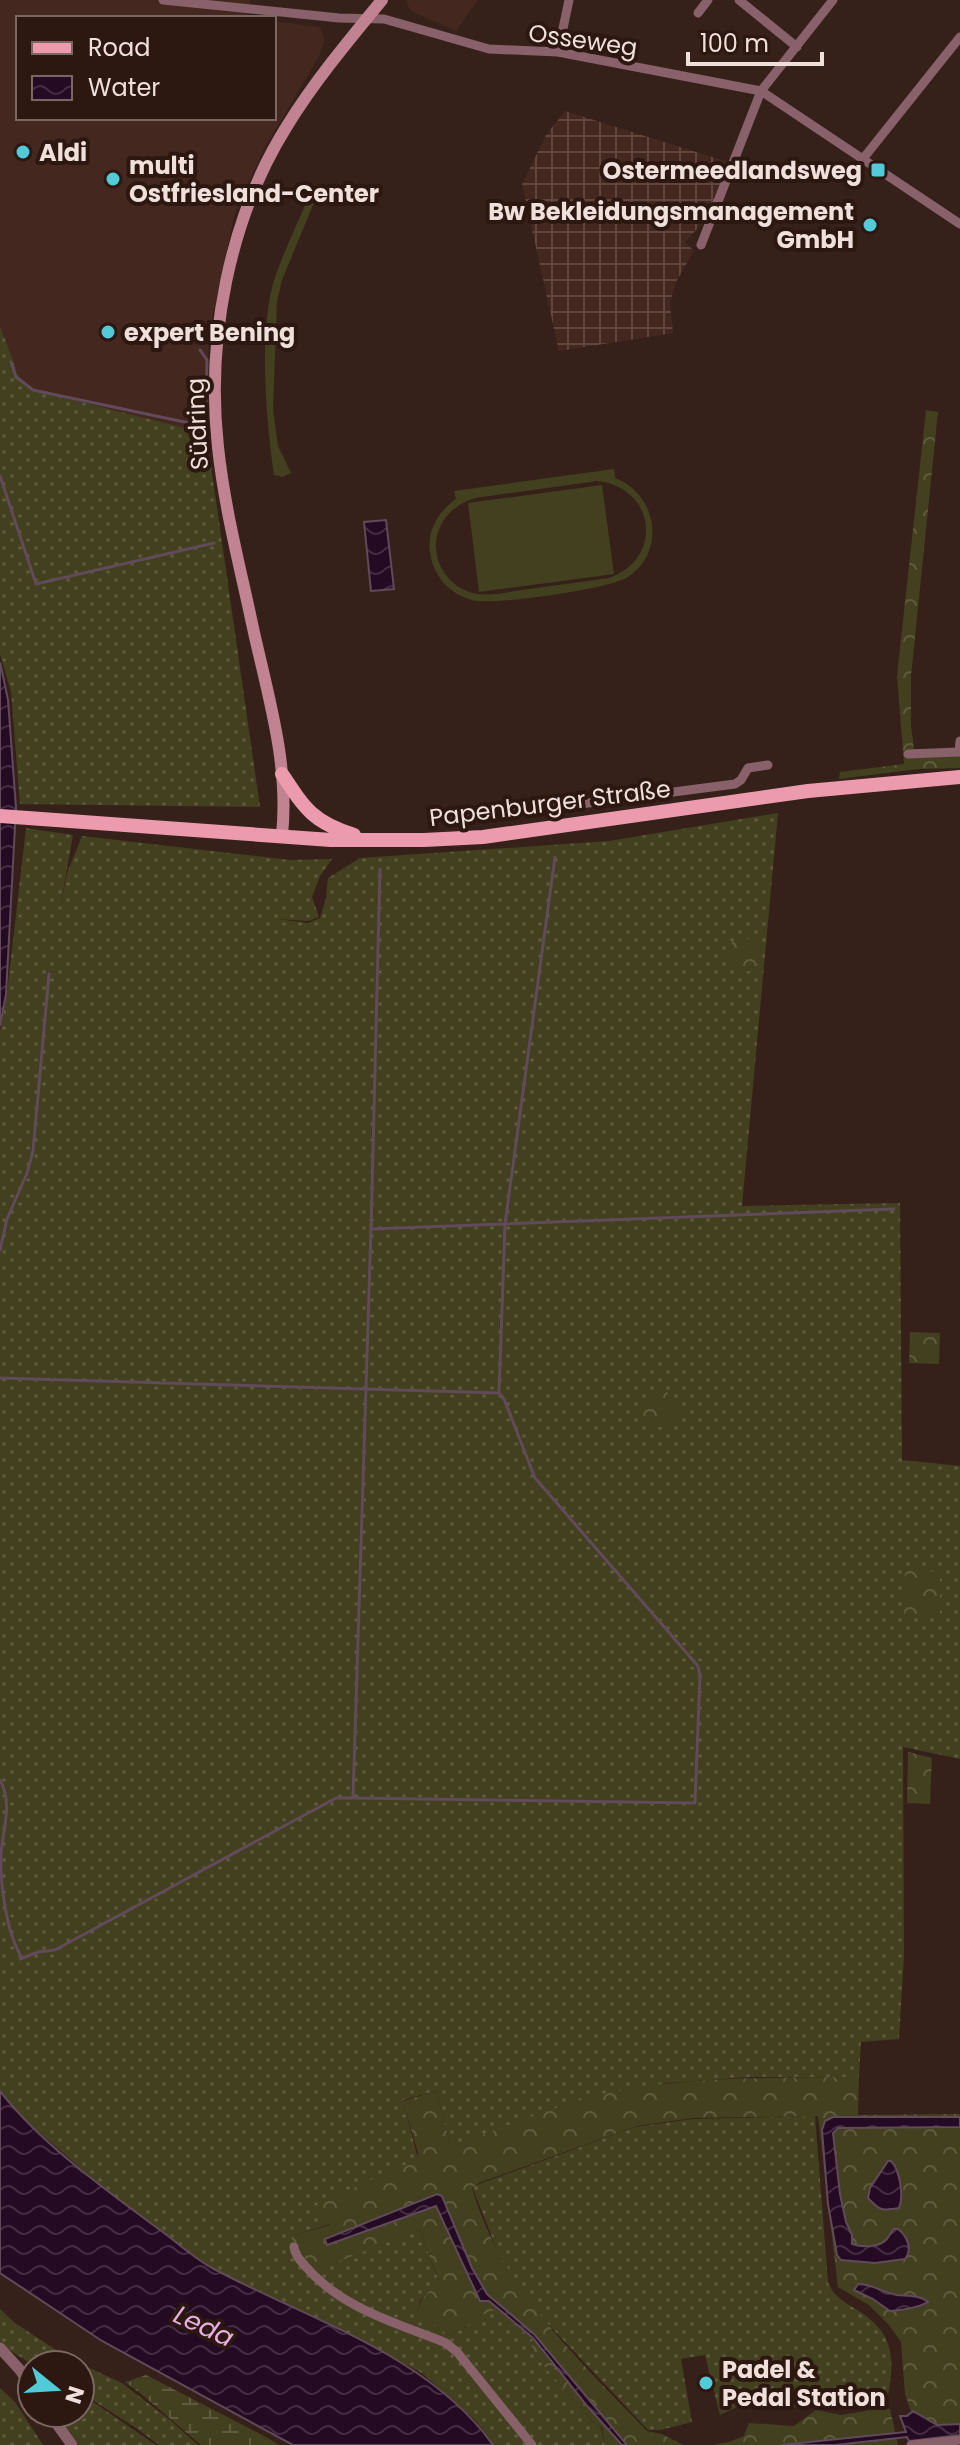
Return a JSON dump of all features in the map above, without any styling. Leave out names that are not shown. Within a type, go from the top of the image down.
[{"type":"main road","name":"Südring","points":[[282,835],[282,774],[275,723],[222,480],[215,406],[219,330],[242,225],[269,159],[306,97],[382,0]]},
{"type":"main road","points":[[282,774],[316,818],[369,840]]},
{"type":"main road","name":"Papenburger Straße","points":[[0,816],[369,840],[424,840],[483,837],[808,791],[960,777]]},
{"type":"street","name":"Osseweg","points":[[163,0],[339,18],[367,18],[410,25],[441,37],[489,49],[558,52],[761,91],[960,224]]},
{"type":"street","points":[[558,52],[569,0]]},
{"type":"street","points":[[698,13],[708,0]]},
{"type":"street","points":[[739,0],[797,47]]},
{"type":"street","points":[[701,245],[761,91],[833,0]]},
{"type":"street","points":[[862,160],[960,37]]},
{"type":"street","points":[[908,754],[959,752],[960,741]]},
{"type":"street","points":[[451,821],[735,784],[748,768],[768,765]]},
{"type":"street","points":[[294,2247],[295,2253],[314,2276],[347,2302],[446,2343],[457,2352],[532,2445]]},
{"type":"street","points":[[0,2348],[16,2366]]},
{"type":"street","points":[[911,2445],[960,2440]]},
{"type":"shaded area","points":[[0,0],[250,0],[247,16],[16,16],[16,120],[276,120],[276,21],[320,27],[325,40],[319,56],[263,151],[235,213],[210,328],[204,417],[190,429],[33,390],[15,372],[0,326]]},
{"type":"shaded area","points":[[406,0],[478,0],[456,31],[415,13]]},
{"type":"shaded area","points":[[565,111],[728,162],[709,216],[685,242],[694,251],[676,282],[670,303],[673,333],[559,351],[522,184],[546,135]]},
{"type":"green space","points":[[314,185],[320,188],[282,280],[277,302],[273,410],[278,446],[291,473],[282,477],[274,475],[268,428],[265,375],[267,323],[275,277]]},
{"type":"green space","points":[[0,326],[15,372],[33,390],[190,429],[204,417],[260,807],[20,804],[11,692],[0,654]]},
{"type":"green space","points":[[926,410],[938,412],[911,676],[911,726],[914,749],[960,751],[960,768],[918,769],[839,779],[840,772],[904,764],[897,676]]},
{"type":"green space","points":[[614,469],[615,478],[629,486],[648,510],[652,538],[648,553],[640,566],[617,582],[525,599],[471,600],[451,589],[440,578],[433,565],[430,548],[434,524],[443,510],[456,499],[454,491]],"holes":[[[597,481],[617,486],[632,496],[641,509],[646,525],[645,541],[639,556],[627,569],[609,578],[484,594],[460,587],[440,565],[436,546],[442,522],[456,507],[468,501]]]},
{"type":"green space","points":[[602,485],[614,574],[479,592],[468,503]]},
{"type":"green space","points":[[778,813],[742,1206],[900,1203],[902,1460],[960,1466],[960,1759],[903,1747],[904,1956],[899,2039],[861,2042],[859,2077],[750,2077],[668,2083],[587,2099],[451,2147],[436,2091],[403,2100],[416,2161],[330,2224],[291,2236],[313,2270],[419,2230],[439,2281],[420,2300],[418,2311],[448,2335],[487,2312],[499,2309],[533,2340],[531,2351],[592,2421],[601,2427],[605,2445],[494,2445],[475,2420],[422,2373],[331,2324],[216,2271],[119,2201],[18,2114],[0,2091],[0,1032],[26,828],[73,835],[59,914],[67,873],[82,836],[290,860],[332,859],[320,876],[312,897],[319,917],[308,921],[277,919],[308,923],[320,918],[328,878],[360,858],[609,841]]},
{"type":"green space","points":[[743,938],[755,943],[760,955],[755,967],[743,972],[731,967],[726,955],[731,943]]},
{"type":"green space","points":[[910,1332],[940,1333],[939,1364],[909,1363]]},
{"type":"green space","points":[[660,1391],[673,1396],[678,1409],[673,1422],[660,1427],[647,1422],[642,1409],[647,1396]]},
{"type":"green space","points":[[905,1570],[940,1572],[940,1617],[904,1618]]},
{"type":"green space","points":[[908,1752],[932,1758],[930,1804],[907,1803]]},
{"type":"green space","points":[[859,2077],[858,2115],[960,2114],[960,2439],[922,2443],[905,2394],[901,2342],[869,2305],[838,2287],[818,2116],[693,2118],[637,2126],[472,2188],[502,2258],[544,2320],[647,2431],[662,2434],[683,2445],[605,2445],[602,2427],[593,2422],[531,2351],[533,2340],[500,2309],[448,2335],[418,2311],[421,2300],[439,2280],[419,2230],[314,2271],[290,2236],[330,2225],[317,2204],[416,2160],[418,2153],[403,2101],[436,2091],[451,2147],[550,2110],[617,2091],[720,2079]]},
{"type":"green space","points":[[815,2116],[828,2282],[838,2297],[867,2316],[884,2334],[891,2355],[888,2395],[798,2407],[757,2409],[756,2404],[739,2406],[720,2415],[705,2355],[681,2359],[692,2422],[648,2430],[532,2307],[499,2255],[474,2186],[635,2127],[693,2119]]},
{"type":"green space","points":[[0,2309],[15,2323],[55,2349],[16,2349],[16,2354],[0,2344]]},
{"type":"green space","points":[[96,2371],[122,2383],[198,2445],[159,2445],[96,2402]]},
{"type":"green space","points":[[146,2375],[279,2445],[201,2445],[125,2382]]},
{"type":"green space","points":[[0,2388],[16,2404],[16,2429],[33,2429],[43,2445],[0,2445]]},
{"type":"green space","points":[[96,2404],[156,2445],[79,2445],[68,2429],[96,2429]]},
{"type":"green space","points":[[890,2409],[898,2445],[713,2445],[744,2436],[749,2423],[794,2426],[816,2410],[841,2415]]},
{"type":"water","points":[[386,520],[394,589],[371,591],[364,522]]},
{"type":"water","points":[[0,662],[8,700],[16,808],[6,994],[0,1026]]},
{"type":"water","name":"Leda","points":[[0,2091],[34,2129],[75,2165],[193,2256],[401,2363],[435,2386],[466,2413],[493,2445],[293,2445],[102,2341],[0,2273]]},
{"type":"water","points":[[833,2117],[960,2117],[960,2127],[838,2128],[833,2133],[840,2194],[852,2244],[878,2244],[898,2229],[908,2243],[909,2251],[905,2259],[875,2263],[841,2260],[837,2255],[828,2204],[822,2130],[825,2121]]},
{"type":"water","points":[[888,2161],[897,2170],[901,2197],[899,2208],[885,2210],[868,2198],[870,2188]]},
{"type":"water","points":[[437,2194],[442,2196],[472,2268],[487,2294],[534,2334],[627,2445],[622,2445],[588,2407],[533,2338],[489,2301],[480,2301],[436,2206],[327,2245],[325,2239]]},
{"type":"water","points":[[858,2284],[928,2302],[890,2311],[854,2290]]},
{"type":"water","points":[[913,2411],[937,2425],[960,2424],[960,2435],[909,2441],[907,2437],[835,2445],[781,2445],[906,2432],[900,2416],[907,2416]]},
{"type":"waterway","points":[[11,362],[16,377],[33,390],[194,424],[206,415],[207,360],[200,350]]},
{"type":"waterway","points":[[0,476],[36,584],[214,543]]},
{"type":"waterway","points":[[353,1798],[695,1803],[698,1666],[535,1478],[499,1393],[505,1224],[555,857]]},
{"type":"waterway","points":[[371,1229],[380,869]]},
{"type":"waterway","points":[[0,1250],[7,1219],[33,1151],[49,974]]},
{"type":"waterway","points":[[20,1959],[55,1950],[336,1798],[353,1798],[371,1229],[894,1209]]},
{"type":"waterway","points":[[0,1378],[499,1393]]},
{"type":"waterway","points":[[0,1780],[7,1807],[1,1854],[3,1893],[8,1922],[22,1958]]},
{"type":"place","name":"Aldi","points":[[23,152]]},
{"type":"place","name":"Ostermeedlandsweg","points":[[878,170]]},
{"type":"place","name":"multi Ostfriesland-Center","points":[[113,179]]},
{"type":"place","name":"Bw Bekleidungsmanagement GmbH","points":[[870,225]]},
{"type":"place","name":"expert Bening","points":[[108,332]]},
{"type":"place","name":"Padel & Pedal Station","points":[[706,2383]]}]
